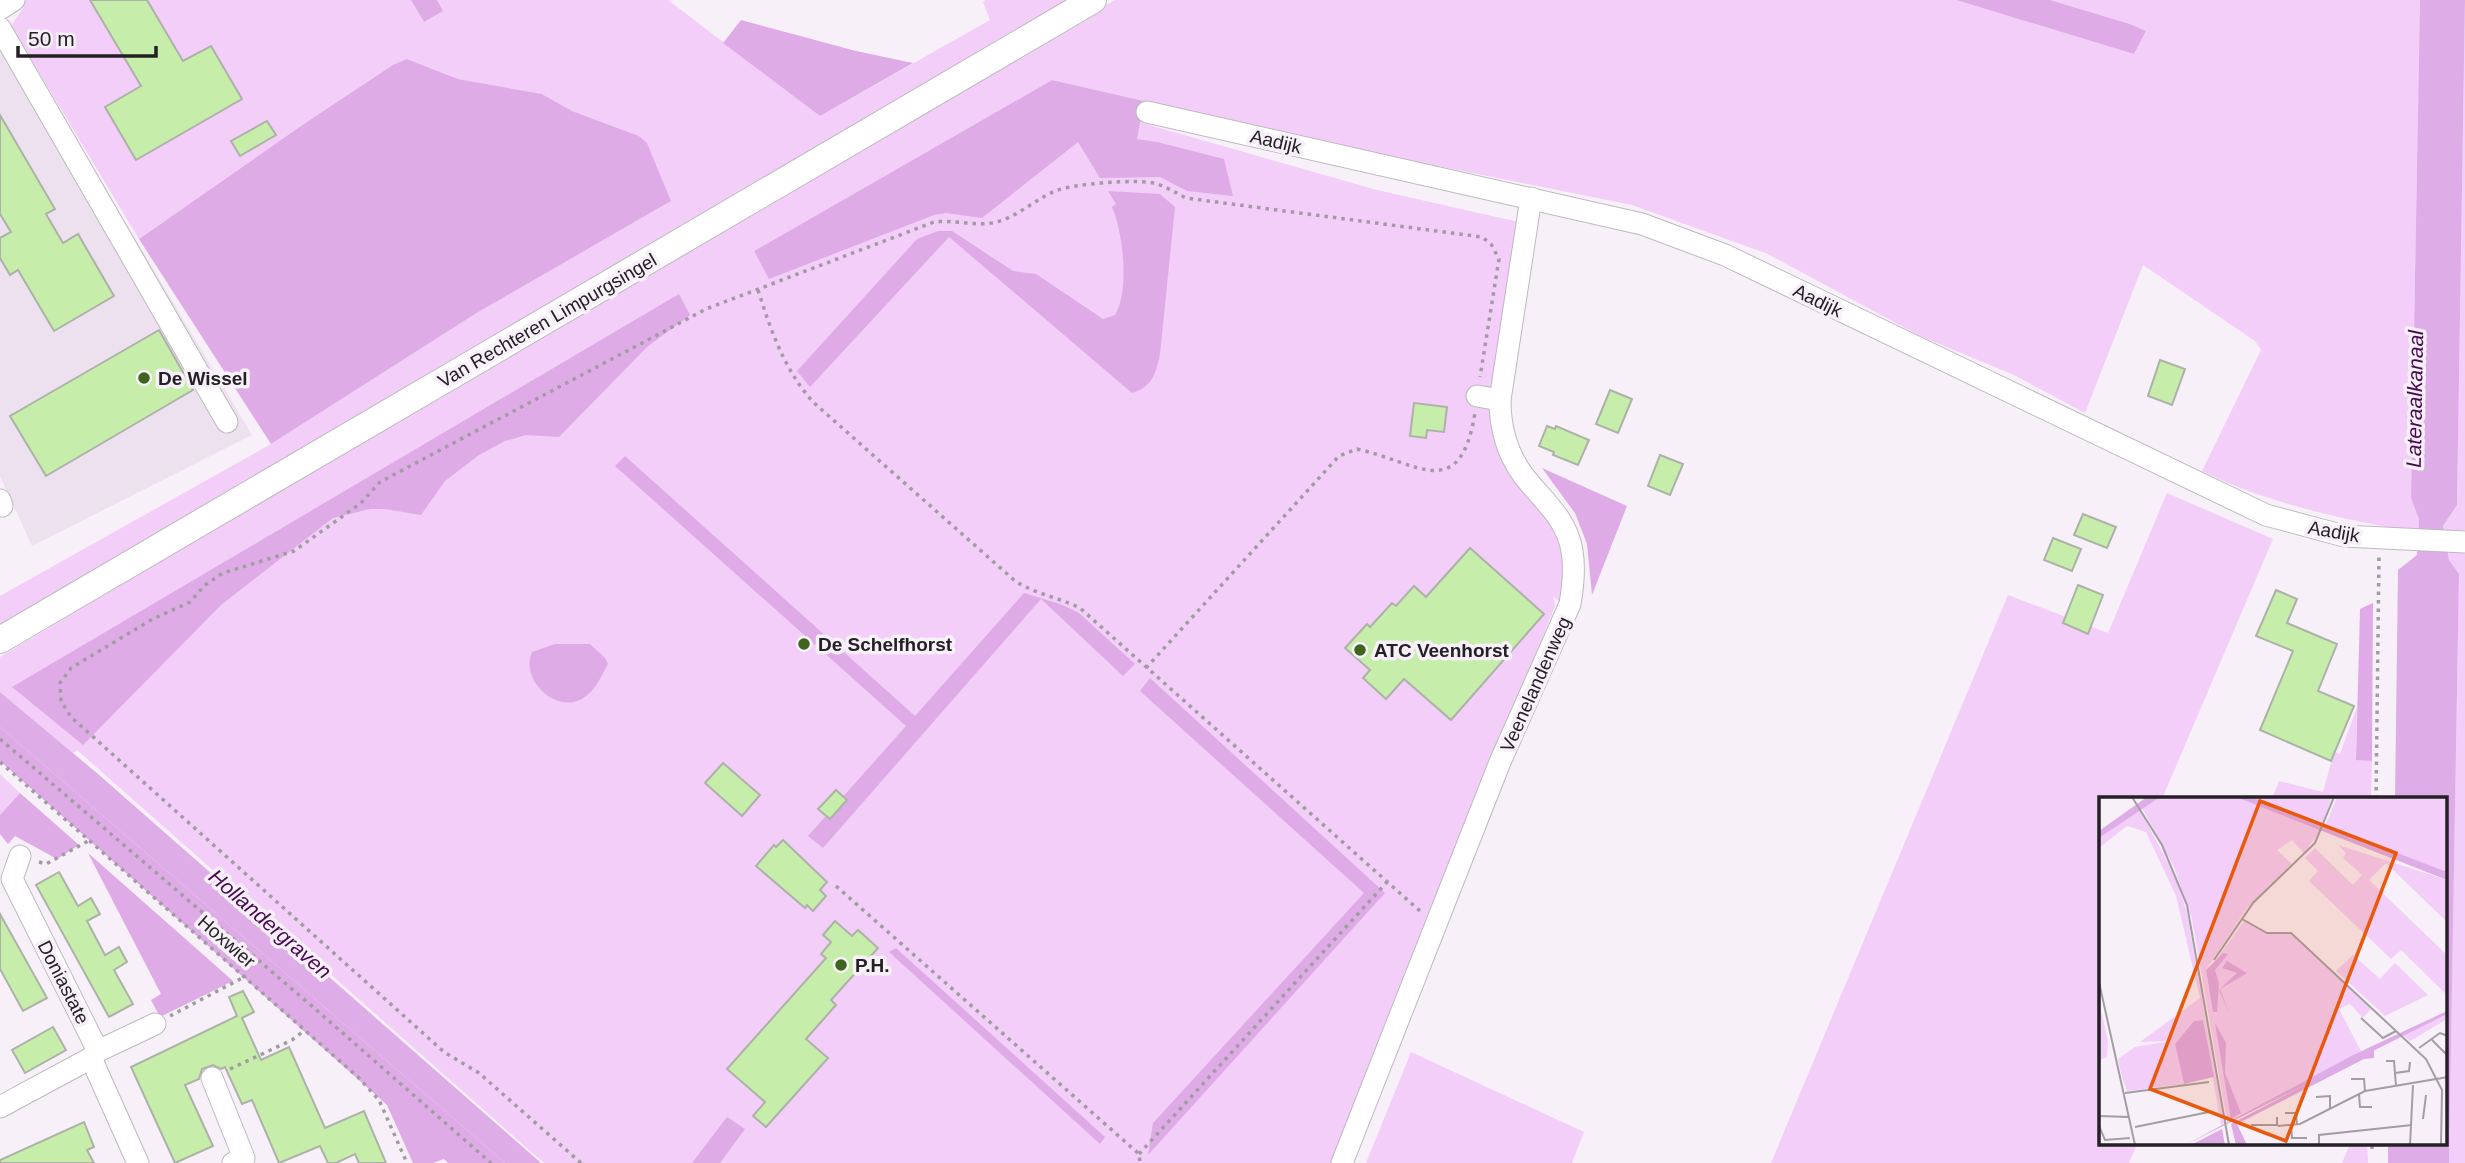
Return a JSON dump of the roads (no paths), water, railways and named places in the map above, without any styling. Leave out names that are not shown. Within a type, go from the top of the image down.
[{"type":"main road","name":"Van Rechteren Limpurgsingel","points":[[0,640],[1093,0]]},
{"type":"street","points":[[0,9],[15,0]]},
{"type":"street","points":[[0,28],[227,422]]},
{"type":"street","name":"Aadijk","points":[[1147,112],[1531,198],[1642,224],[1682,237],[2266,515],[2344,536],[2464,542]]},
{"type":"street","name":"Veenelandenweg","points":[[1342,1163],[1500,762],[1570,604],[1574,578],[1572,549],[1563,525],[1508,450],[1501,426],[1500,400],[1531,198]]},
{"type":"street","points":[[1477,396],[1500,400]]},
{"type":"street","name":"Doniastate","points":[[20,856],[12,879],[94,1054],[130,1161]]},
{"type":"street","points":[[0,1107],[94,1054],[155,1024]]},
{"type":"street","points":[[212,1078],[244,1158],[233,1163]]},
{"type":"water","name":"Lateraalkanaal","points":[[2420,0],[2465,0],[2457,505],[2443,526],[2449,560],[2459,574],[2449,1163],[2388,1163],[2388,1146],[2448,1146],[2448,797],[2395,797],[2398,570],[2417,555],[2419,519],[2411,498]]},
{"type":"water","points":[[0,692],[98,774],[541,1163],[505,1163],[0,727]]},
{"type":"place","name":"De Wissel","points":[[144,378]]},
{"type":"place","name":"De Schelfhorst","points":[[804,644]]},
{"type":"place","name":"ATC Veenhorst","points":[[1360,650]]},
{"type":"place","name":"P.H.","points":[[841,965]]},
{"type":"water label","name":"Hollandergraven","points":[[270,924]]}]
